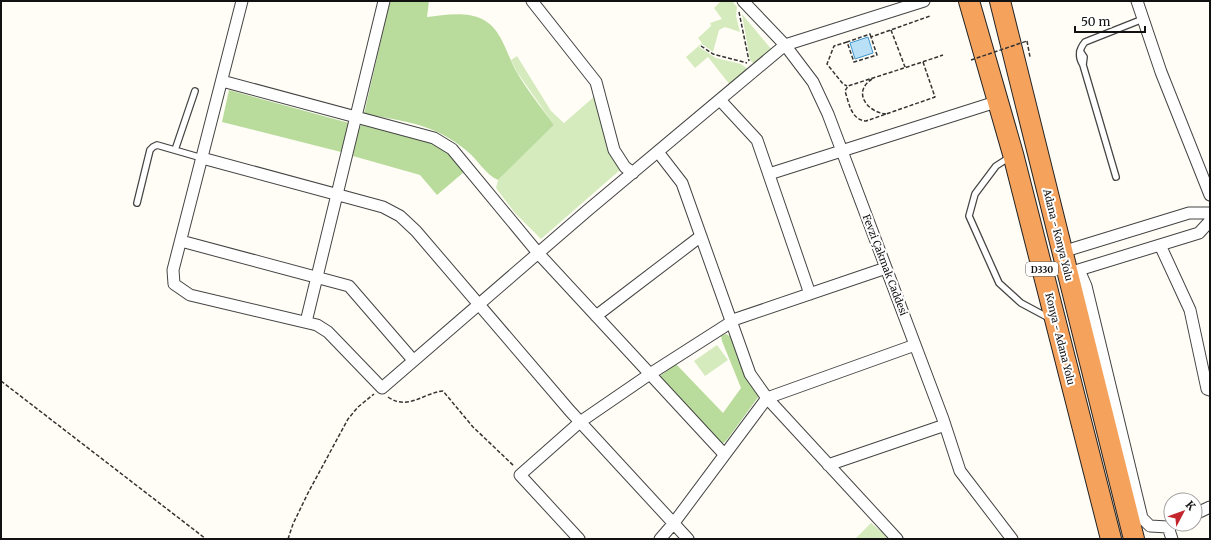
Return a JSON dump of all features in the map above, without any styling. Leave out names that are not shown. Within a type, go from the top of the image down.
[{"type":"highway","name":"Konya - Adana Yolu","points":[[969,1],[1013,154],[1111,539]]},
{"type":"highway","name":"Adana - Konya Yolu","points":[[1000,1],[1062,252],[1074,272],[1134,539]]},
{"type":"street","points":[[242,1],[173,270],[174,284],[190,295],[317,325],[328,332],[382,388],[538,253],[785,45],[918,2]]},
{"type":"street","points":[[306,322],[384,1]]},
{"type":"street","points":[[532,1],[596,82],[614,150],[625,167],[633,173]]},
{"type":"street","name":"Fevzi Çakmak Caddesi","points":[[743,1],[785,45],[813,82],[843,152],[945,425],[960,471],[1012,539]]},
{"type":"street","points":[[1137,1],[1142,19],[1210,195]]},
{"type":"street","points":[[222,81],[434,138],[452,149],[538,253],[724,454]]},
{"type":"street","points":[[720,100],[757,140],[810,294]]},
{"type":"street","points":[[769,174],[843,152],[999,101]]},
{"type":"street","points":[[658,152],[682,183],[750,374],[767,398],[897,539]]},
{"type":"street","points":[[202,158],[383,207],[400,216],[416,231],[580,422],[688,539]]},
{"type":"street","points":[[1062,252],[1189,213],[1210,213]]},
{"type":"street","points":[[1163,525],[1150,526],[1142,518],[1086,286],[1074,272],[1199,233],[1210,221]]},
{"type":"street","points":[[596,316],[701,236]]},
{"type":"street","points":[[181,241],[349,286],[413,360]]},
{"type":"street","points":[[1160,246],[1190,310],[1207,389],[1210,390]]},
{"type":"street","points":[[579,539],[520,475],[580,422],[650,374],[732,322],[886,268]]},
{"type":"street","points":[[660,539],[673,524],[767,398],[916,346]]},
{"type":"street","points":[[828,465],[945,425]]},
{"type":"lane","points":[[1116,177],[1079,54],[1087,40],[1142,19]]},
{"type":"lane","points":[[175,150],[195,91]]},
{"type":"lane","points":[[137,203],[151,148],[157,145],[202,158]]},
{"type":"lane","points":[[1013,154],[996,166],[975,194],[969,216],[999,283],[1021,302],[1056,322]]},
{"type":"path","points":[[701,46],[713,54],[751,64],[739,11],[743,1]]},
{"type":"path","points":[[871,37],[930,16]]},
{"type":"path","points":[[891,30],[906,68]]},
{"type":"path","points":[[847,42],[854,62],[877,55],[870,34],[834,46],[827,64],[843,84],[848,86],[943,55]]},
{"type":"path","points":[[971,60],[1027,41],[1031,64]]},
{"type":"path","points":[[848,86],[846,92],[853,114],[856,118],[866,121],[935,97],[923,62]]},
{"type":"path","points":[[873,78],[868,81],[863,92],[865,103],[874,112],[887,114]]},
{"type":"path","points":[[1,381],[206,539]]},
{"type":"path","points":[[288,539],[293,524],[308,493],[348,419],[358,407],[382,388],[388,396],[396,402],[406,402],[443,390],[473,427],[512,465],[520,475]]},
{"type":"green space","points":[[390,1],[429,1],[427,17],[462,14],[482,19],[489,23],[498,34],[524,84],[554,125],[498,180],[485,171],[467,151],[455,142],[431,129],[406,122],[364,114]]},
{"type":"green space","points":[[721,1],[732,1],[737,7],[736,16],[740,32],[725,27],[719,30],[713,52],[702,44],[699,47],[716,58],[741,64],[749,70],[730,85],[708,57],[695,68],[686,57],[702,43],[698,38],[711,26],[710,23],[722,19],[714,8]]},
{"type":"green space","points":[[742,14],[772,50],[755,65],[750,60]]},
{"type":"green space","points":[[517,56],[551,111],[564,123],[596,95],[609,151],[620,170],[541,239],[515,213],[496,188],[498,180],[554,125],[517,72],[511,60]]},
{"type":"green space","points":[[229,90],[349,123],[341,152],[222,122]]},
{"type":"green space","points":[[362,124],[432,142],[448,153],[464,172],[437,195],[420,175],[353,156],[359,129]]},
{"type":"green space","points":[[726,334],[731,337],[759,396],[726,441],[722,444],[660,376],[676,364],[723,413],[741,388],[722,341],[721,336]]},
{"type":"green space","points":[[717,345],[728,360],[705,376],[694,361]]},
{"type":"green space","points":[[871,523],[890,539],[855,539]]},
{"type":"water","points":[[868,37],[873,53],[855,59],[850,43]]}]
